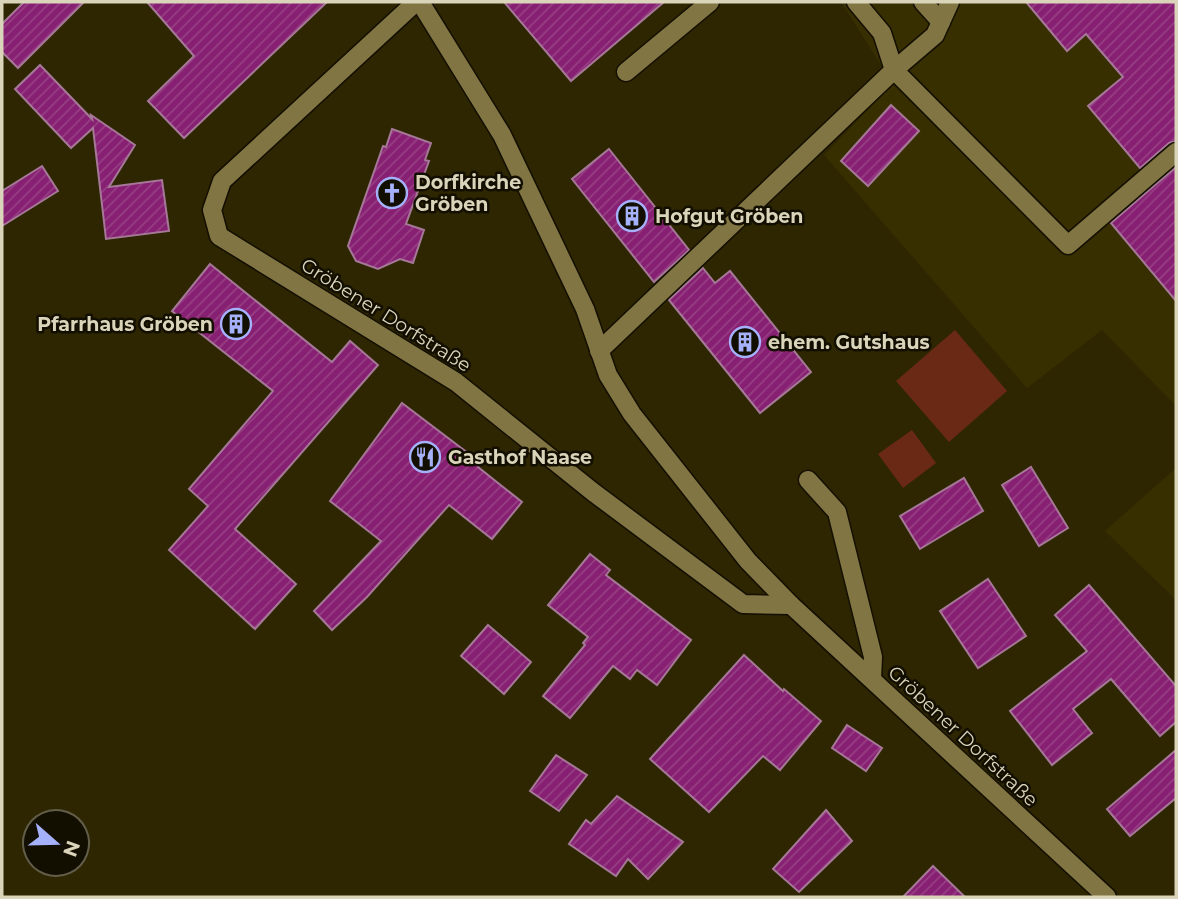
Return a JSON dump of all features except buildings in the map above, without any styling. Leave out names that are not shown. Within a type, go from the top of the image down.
[{"type":"street","name":"Gröbener Dorfstraße","points":[[791,605],[743,604],[593,492],[456,382],[219,236],[212,210],[222,181],[418,2],[502,135],[585,309],[608,375],[632,414],[748,561],[791,605],[1107,897]]},
{"type":"street","points":[[626,72],[710,2]]},
{"type":"street","points":[[856,2],[882,33],[894,70],[1068,245],[1176,152]]},
{"type":"street","points":[[923,2],[941,22]]},
{"type":"street","points":[[600,351],[894,70],[935,35],[950,2]]},
{"type":"street","points":[[808,480],[836,512],[873,657],[872,679]]},
{"type":"shaded area","points":[[841,2],[1176,2],[1176,406],[1102,330],[1027,388],[824,155],[893,84]]},
{"type":"shaded area","points":[[955,330],[1007,391],[949,442],[896,381]]},
{"type":"shaded area","points":[[912,430],[936,463],[903,488],[878,454]]},
{"type":"shaded area","points":[[1176,468],[1176,597],[1175,599],[1105,531]]},
{"type":"place","name":"Dorfkirche Gröben","points":[[392,193]]},
{"type":"place","name":"Hofgut Gröben","points":[[632,216]]},
{"type":"place","name":"Pfarrhaus Gröben","points":[[236,324]]},
{"type":"place","name":"ehem. Gutshaus","points":[[745,342]]},
{"type":"place","name":"Gasthof Naase","points":[[425,457]]}]
